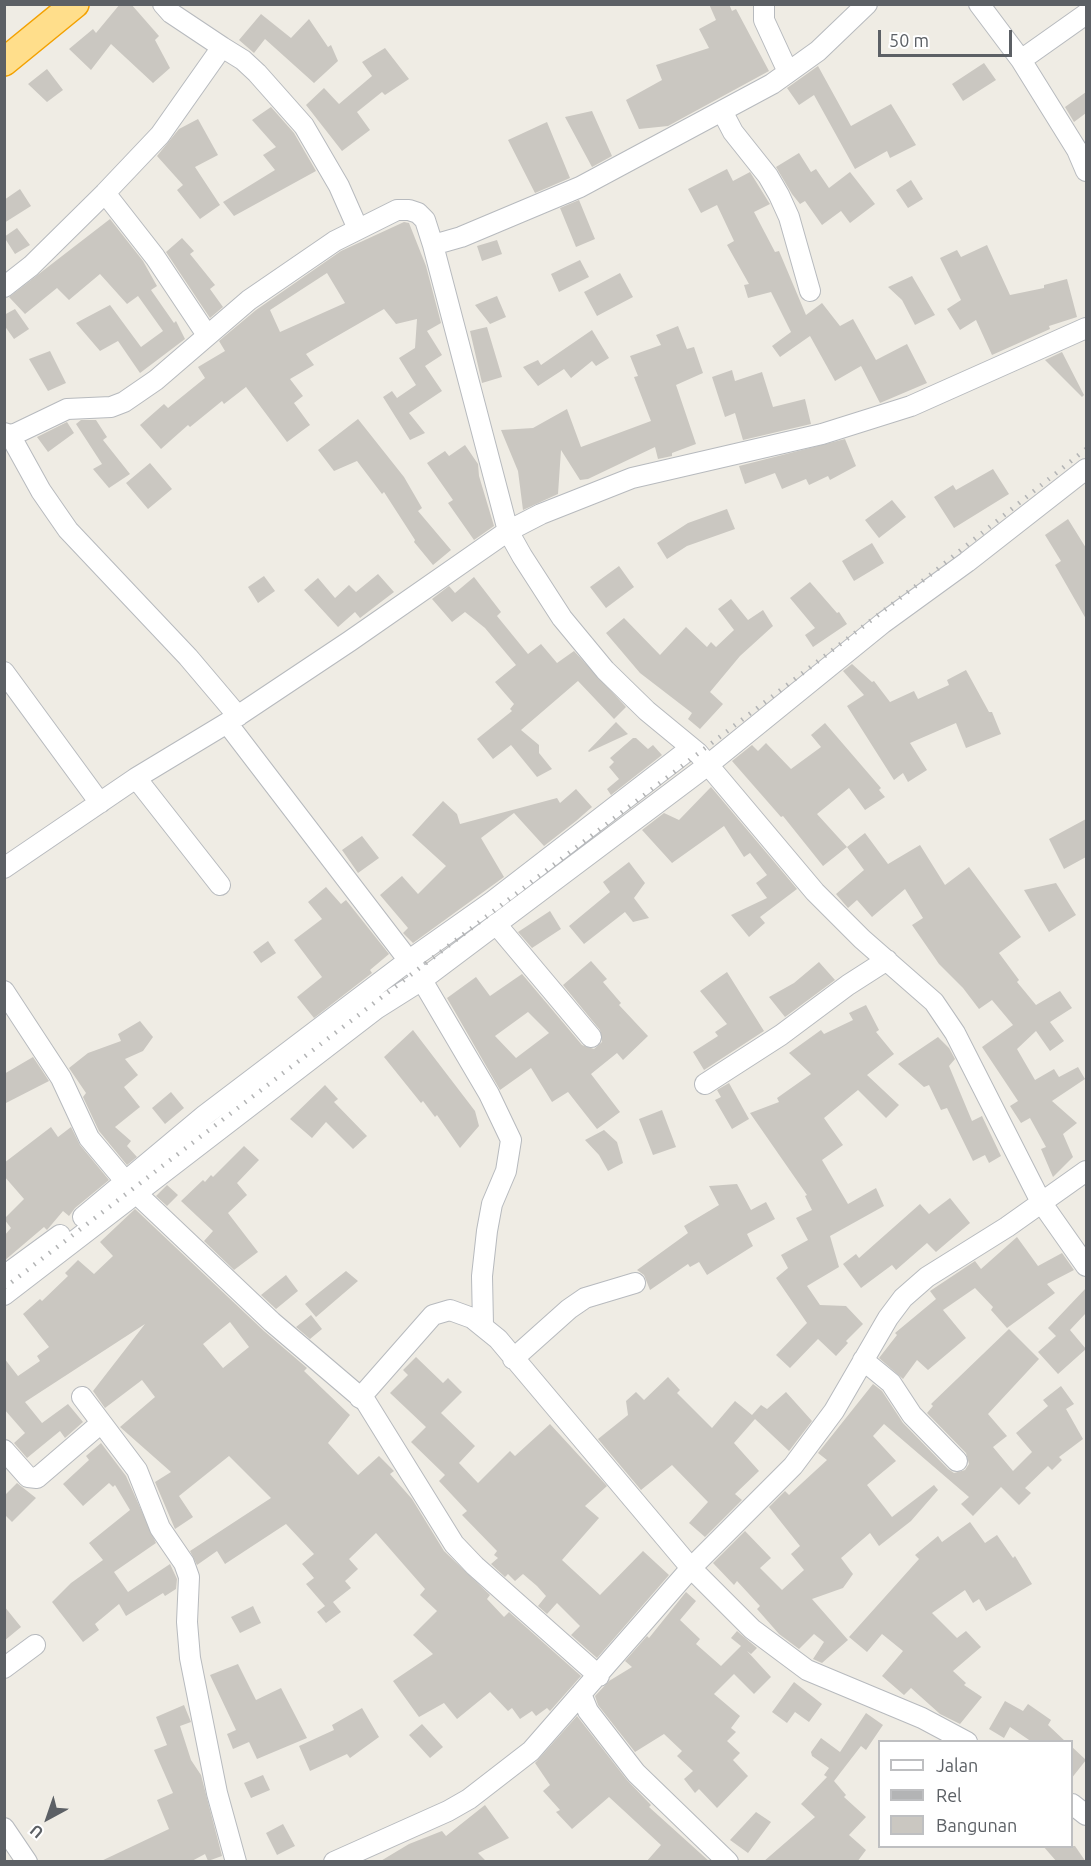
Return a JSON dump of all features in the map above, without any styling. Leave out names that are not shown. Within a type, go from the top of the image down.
[{"type":"highway","points":[[4,62],[75,4]]},
{"type":"street","points":[[163,4],[171,13],[243,60],[304,126],[339,186],[358,229]]},
{"type":"street","points":[[764,4],[764,20],[788,72]]},
{"type":"street","points":[[433,245],[461,237],[580,187],[722,111],[788,72],[818,51],[867,4]]},
{"type":"street","points":[[979,4],[1021,60],[1077,150],[1086,171]]},
{"type":"street","points":[[1021,60],[1086,14]]},
{"type":"street","points":[[4,287],[31,266],[105,194],[160,135],[222,47]]},
{"type":"street","points":[[722,111],[734,132],[768,176],[779,195],[789,217],[810,291]]},
{"type":"street","points":[[105,194],[155,257],[207,335]]},
{"type":"street","points":[[483,1325],[482,1276],[487,1231],[492,1204],[506,1171],[511,1140],[489,1094],[422,980],[188,657],[68,530],[41,491],[7,434],[67,409],[111,406],[124,402],[156,380],[207,335],[289,270],[358,229],[398,210],[409,210],[425,220],[508,531],[562,618],[605,670],[708,765],[815,892],[934,1002],[955,1032],[1041,1202],[1086,1266]]},
{"type":"street","points":[[4,868],[136,778],[232,719],[508,531],[589,493],[632,478],[822,434],[911,405],[1086,328]]},
{"type":"street","points":[[4,1295],[131,1188],[376,1009],[422,980],[708,765],[883,623],[968,562],[1086,469]]},
{"type":"street","points":[[4,672],[100,803]]},
{"type":"street","points":[[4,1276],[99,1205],[131,1188],[205,1115],[408,961],[493,901],[691,748]]},
{"type":"street","points":[[136,778],[220,885]]},
{"type":"street","points":[[496,924],[591,1036]]},
{"type":"street","points":[[705,1084],[781,1035],[848,985],[887,960]]},
{"type":"street","points":[[4,991],[61,1078],[89,1138],[131,1188],[272,1322],[360,1398],[388,1436],[454,1544],[475,1566],[599,1676]]},
{"type":"street","points":[[334,1862],[361,1856],[469,1799],[531,1751],[599,1676],[691,1568],[793,1466],[834,1412],[863,1360],[903,1298],[927,1277],[1086,1171]]},
{"type":"street","points":[[513,1359],[569,1309],[585,1298],[635,1283]]},
{"type":"street","points":[[360,1398],[433,1315],[444,1310],[457,1311],[483,1325],[691,1568],[752,1629],[807,1670],[922,1718],[963,1740]]},
{"type":"street","points":[[863,1360],[891,1383],[912,1415],[957,1461]]},
{"type":"street","points":[[82,1397],[100,1424],[137,1470],[160,1528],[184,1563],[189,1577],[187,1622],[190,1658],[214,1782],[236,1862]]},
{"type":"street","points":[[4,1450],[28,1477],[37,1478],[100,1424]]},
{"type":"street","points":[[4,1668],[35,1645]]},
{"type":"street","points":[[581,1694],[588,1711],[636,1773],[728,1862]]},
{"type":"street","points":[[1073,1805],[1086,1815]]},
{"type":"street","points":[[4,1828],[27,1862]]},
{"type":"building","points":[[120,4],[131,4],[159,36],[155,40],[170,68],[153,83],[111,44],[91,70],[69,49],[93,29],[96,33]]},
{"type":"building","points":[[709,4],[729,4],[732,11],[736,9],[769,71],[668,126],[639,129],[626,100],[662,80],[656,65],[709,48],[699,29],[716,20]]},
{"type":"building","points":[[261,14],[291,38],[309,19],[328,47],[331,45],[338,61],[314,83],[265,39],[254,53],[239,40]]},
{"type":"building","points":[[385,48],[409,79],[385,95],[382,92],[357,112],[370,130],[342,151],[306,105],[324,88],[339,104],[372,76],[362,62]]},
{"type":"building","points":[[984,63],[996,80],[963,101],[952,84]]},
{"type":"building","points":[[818,66],[851,126],[891,104],[916,145],[890,158],[887,151],[855,169],[814,95],[799,105],[787,88]]},
{"type":"building","points":[[47,69],[63,90],[47,102],[28,84]]},
{"type":"building","points":[[1086,92],[1086,113],[1074,122],[1065,107]]},
{"type":"building","points":[[271,107],[294,133],[316,171],[234,216],[223,202],[275,170],[263,155],[276,147],[252,120]]},
{"type":"building","points":[[592,111],[612,156],[592,167],[565,117]]},
{"type":"building","points":[[198,119],[218,155],[195,167],[220,205],[200,219],[177,190],[183,185],[157,156],[179,129]]},
{"type":"building","points":[[547,122],[570,178],[535,193],[508,140]]},
{"type":"building","points":[[799,153],[811,172],[816,169],[829,188],[850,172],[875,204],[850,223],[841,211],[822,225],[805,201],[800,204],[792,194],[776,167]]},
{"type":"building","points":[[727,169],[733,181],[750,172],[770,204],[754,212],[775,252],[779,251],[806,315],[822,303],[840,326],[853,319],[876,360],[907,344],[927,383],[880,403],[861,366],[835,381],[810,336],[780,357],[772,346],[791,332],[771,292],[748,298],[744,285],[749,284],[727,245],[734,241],[717,205],[701,213],[688,189]]},
{"type":"building","points":[[911,180],[923,199],[908,208],[896,190]]},
{"type":"building","points":[[20,189],[31,206],[4,223],[4,200]]},
{"type":"building","points":[[579,200],[595,239],[576,247],[560,208]]},
{"type":"building","points":[[110,219],[143,261],[157,286],[151,290],[174,323],[176,321],[185,339],[140,373],[118,341],[100,351],[76,323],[110,305],[141,347],[163,331],[138,296],[127,304],[100,274],[69,300],[57,288],[25,314],[9,297]]},
{"type":"building","points":[[404,222],[409,223],[426,266],[441,323],[427,331],[442,355],[425,366],[442,391],[409,413],[425,433],[410,440],[383,397],[392,391],[397,398],[416,385],[399,358],[415,348],[417,319],[396,324],[384,309],[306,354],[314,365],[290,379],[303,396],[294,403],[310,425],[287,442],[246,387],[224,404],[222,401],[190,427],[188,425],[161,449],[140,425],[164,404],[168,408],[205,378],[198,367],[225,351],[219,341],[256,310],[341,251]],"holes":[[[327,273],[345,303],[280,332],[270,310]]]},
{"type":"building","points":[[17,228],[30,245],[15,254],[4,237]]},
{"type":"building","points":[[182,238],[194,251],[190,254],[215,285],[210,289],[223,307],[210,318],[166,252]]},
{"type":"building","points":[[497,240],[502,254],[482,261],[477,246]]},
{"type":"building","points":[[987,245],[1010,295],[1044,288],[1044,285],[1067,279],[1077,317],[1049,326],[1050,329],[992,355],[976,320],[960,330],[947,309],[961,300],[940,258],[957,250],[961,257]]},
{"type":"building","points":[[580,260],[589,277],[559,292],[551,274]]},
{"type":"building","points":[[620,273],[633,297],[597,316],[584,292]]},
{"type":"building","points":[[912,276],[935,315],[915,325],[902,300],[888,287]]},
{"type":"building","points":[[497,296],[506,317],[490,324],[475,305]]},
{"type":"building","points":[[15,309],[29,329],[14,339],[4,325],[4,315]]},
{"type":"building","points":[[678,326],[687,349],[694,347],[703,373],[676,385],[696,444],[672,453],[672,456],[658,459],[655,447],[588,479],[580,480],[561,450],[558,494],[523,510],[518,471],[501,430],[533,428],[567,409],[581,447],[651,421],[634,377],[638,376],[630,356],[661,345],[656,335]]},
{"type":"building","points":[[487,327],[502,377],[482,383],[470,331]]},
{"type":"building","points":[[592,330],[609,358],[596,366],[592,361],[571,378],[564,369],[538,386],[523,367],[538,360],[541,365]]},
{"type":"building","points":[[50,351],[66,383],[48,391],[29,359]]},
{"type":"building","points":[[1062,352],[1084,395],[1082,397],[1045,360]]},
{"type":"building","points":[[732,370],[735,381],[762,372],[773,407],[805,399],[811,424],[743,440],[735,413],[725,417],[712,377]]},
{"type":"building","points":[[358,419],[404,477],[422,508],[418,511],[451,550],[433,565],[414,542],[415,540],[384,492],[382,494],[357,461],[334,471],[318,450]]},
{"type":"building","points":[[81,420],[96,420],[107,437],[103,440],[130,474],[109,488],[93,469],[102,464],[76,424]]},
{"type":"building","points":[[67,422],[74,433],[48,452],[37,437]]},
{"type":"building","points":[[845,439],[856,466],[830,480],[828,476],[809,485],[806,479],[782,489],[775,473],[745,484],[739,466]]},
{"type":"building","points":[[465,445],[478,464],[479,476],[494,526],[474,540],[448,503],[453,500],[427,463],[445,451],[449,456]]},
{"type":"building","points":[[150,463],[172,489],[148,509],[126,483]]},
{"type":"building","points":[[993,469],[1009,494],[954,528],[934,497],[953,485],[956,490]]},
{"type":"building","points":[[892,500],[906,517],[879,538],[865,520]]},
{"type":"building","points":[[727,509],[735,529],[687,546],[667,559],[657,543],[688,523]]},
{"type":"building","points":[[1068,519],[1086,548],[1086,619],[1055,565],[1061,561],[1045,535]]},
{"type":"building","points":[[872,543],[884,563],[854,581],[842,561]]},
{"type":"building","points":[[619,566],[634,587],[606,608],[590,587]]},
{"type":"building","points":[[378,574],[394,592],[360,618],[355,612],[338,627],[304,590],[318,578],[335,598],[349,585],[356,592]]},
{"type":"building","points":[[264,576],[275,591],[258,603],[248,587]]},
{"type":"building","points":[[474,577],[501,612],[497,616],[528,654],[541,644],[557,663],[574,651],[626,707],[614,719],[578,681],[521,730],[539,745],[539,753],[552,769],[537,777],[511,745],[493,759],[477,739],[512,711],[510,709],[514,704],[495,682],[516,665],[485,628],[465,612],[452,622],[432,599],[449,586],[455,593]]},
{"type":"building","points":[[810,582],[837,613],[839,612],[847,624],[813,647],[805,635],[815,628],[790,598]]},
{"type":"building","points":[[731,599],[748,620],[763,610],[773,626],[740,656],[710,692],[723,704],[700,729],[688,719],[692,713],[640,673],[606,633],[624,618],[660,655],[686,627],[707,647],[711,642],[716,647],[734,630],[718,609]]},
{"type":"building","points":[[852,664],[872,682],[874,681],[890,702],[914,691],[918,699],[949,685],[947,680],[966,670],[989,712],[992,712],[1001,734],[966,748],[956,723],[910,743],[927,770],[908,782],[903,773],[894,780],[847,706],[864,695],[843,671]]},
{"type":"building","points":[[616,722],[628,734],[589,752],[588,751]]},
{"type":"building","points":[[825,723],[881,788],[879,790],[885,797],[865,810],[849,788],[817,814],[847,847],[823,866],[783,816],[781,817],[732,761],[752,745],[758,751],[766,743],[791,769],[821,747],[811,735]]},
{"type":"building","points":[[633,738],[648,749],[653,745],[662,755],[611,795],[607,789],[619,779],[609,767],[614,762],[610,758]]},
{"type":"building","points":[[711,787],[797,889],[760,917],[765,923],[749,937],[731,915],[767,898],[756,883],[767,875],[750,853],[744,857],[724,826],[672,863],[642,830],[664,813],[679,820]]},
{"type":"building","points":[[576,789],[592,807],[576,821],[544,846],[514,813],[481,838],[504,877],[413,943],[403,933],[408,928],[380,895],[402,876],[418,894],[446,866],[412,835],[443,801],[457,814],[460,824],[557,798],[560,803]]},
{"type":"building","points":[[1086,819],[1086,857],[1064,869],[1049,839]]},
{"type":"building","points":[[865,833],[888,864],[920,845],[945,885],[969,867],[1021,937],[999,953],[1019,980],[1017,982],[1036,1005],[1060,991],[1072,1008],[1050,1022],[1064,1041],[1050,1051],[1036,1031],[1017,1049],[1035,1080],[1054,1069],[1059,1077],[1078,1067],[1085,1079],[1052,1101],[1077,1123],[1063,1134],[1073,1157],[1053,1177],[1041,1149],[1046,1147],[1030,1118],[1021,1123],[1010,1106],[1018,1101],[982,1047],[1013,1025],[992,1000],[979,1009],[963,988],[939,964],[912,925],[923,918],[905,889],[872,917],[857,900],[848,908],[836,894],[864,870],[847,847]]},
{"type":"building","points":[[362,836],[379,858],[358,873],[342,850]]},
{"type":"building","points":[[629,862],[645,883],[634,898],[649,918],[633,922],[625,912],[584,944],[569,926],[610,892],[603,882]]},
{"type":"building","points":[[1056,883],[1076,915],[1049,932],[1024,890]]},
{"type":"building","points":[[326,887],[341,904],[346,900],[389,954],[370,970],[372,973],[314,1018],[297,997],[322,977],[294,940],[322,919],[308,902]]},
{"type":"building","points":[[550,911],[561,929],[532,948],[518,932]]},
{"type":"building","points":[[268,941],[276,953],[261,963],[253,952]]},
{"type":"building","points":[[591,961],[607,979],[603,982],[621,1003],[619,1005],[648,1036],[623,1060],[617,1053],[591,1074],[620,1112],[597,1129],[568,1092],[552,1102],[531,1068],[500,1090],[447,998],[476,977],[490,996],[522,974],[582,1045],[594,1049],[602,1042],[600,1030],[563,985]],"holes":[[[528,1012],[549,1033],[516,1058],[495,1036]]]},
{"type":"building","points":[[819,962],[835,980],[785,1017],[769,997],[794,983]]},
{"type":"building","points":[[727,972],[764,1031],[704,1070],[693,1052],[718,1036],[715,1032],[727,1024],[700,991]]},
{"type":"building","points":[[866,1005],[879,1030],[876,1032],[894,1054],[867,1075],[899,1105],[886,1118],[858,1090],[824,1118],[843,1145],[822,1160],[848,1204],[876,1188],[884,1206],[830,1236],[839,1267],[807,1286],[820,1305],[846,1306],[863,1324],[846,1341],[848,1343],[836,1356],[818,1339],[790,1368],[776,1355],[807,1323],[776,1278],[788,1268],[781,1255],[808,1240],[796,1218],[812,1210],[805,1196],[807,1195],[750,1113],[779,1102],[777,1098],[811,1074],[789,1053],[821,1030],[824,1034],[853,1020],[849,1013]]},
{"type":"building","points":[[140,1021],[153,1037],[143,1051],[125,1059],[138,1075],[124,1087],[140,1107],[115,1127],[131,1141],[127,1146],[137,1157],[127,1165],[99,1131],[83,1097],[86,1093],[69,1068],[88,1053],[121,1041],[118,1034]]},
{"type":"building","points":[[413,1030],[475,1111],[479,1126],[460,1148],[437,1115],[435,1117],[423,1101],[421,1103],[384,1057]]},
{"type":"building","points":[[938,1037],[949,1048],[955,1059],[949,1066],[972,1121],[982,1116],[1001,1156],[989,1163],[985,1155],[973,1161],[947,1108],[941,1110],[929,1085],[924,1087],[898,1064]]},
{"type":"building","points":[[33,1057],[49,1081],[4,1104],[4,1074]]},
{"type":"building","points":[[729,1083],[749,1119],[732,1129],[715,1100],[721,1097],[717,1090]]},
{"type":"building","points":[[325,1085],[338,1099],[334,1102],[367,1136],[353,1149],[326,1122],[312,1138],[290,1119]]},
{"type":"building","points":[[171,1092],[184,1108],[165,1124],[152,1108]]},
{"type":"building","points":[[662,1110],[676,1147],[653,1155],[639,1119]]},
{"type":"building","points":[[51,1127],[58,1137],[71,1127],[80,1145],[109,1180],[75,1208],[69,1216],[63,1211],[47,1230],[44,1227],[4,1261],[4,1236],[11,1228],[4,1219],[24,1199],[4,1176],[4,1163]]},
{"type":"building","points":[[604,1130],[617,1142],[623,1163],[608,1171],[599,1155],[585,1140]]},
{"type":"building","points":[[244,1146],[259,1160],[237,1183],[247,1195],[228,1213],[258,1252],[234,1270],[204,1241],[213,1231],[181,1201],[203,1180],[205,1182],[211,1175],[213,1177]]},
{"type":"building","points":[[737,1184],[751,1210],[766,1202],[775,1219],[747,1234],[753,1246],[707,1275],[699,1262],[690,1267],[688,1264],[650,1290],[644,1275],[637,1270],[688,1233],[684,1226],[719,1205],[709,1186]]},
{"type":"building","points":[[167,1185],[178,1195],[167,1206],[156,1196]]},
{"type":"building","points":[[950,1198],[970,1223],[936,1252],[927,1243],[896,1270],[892,1265],[861,1288],[843,1264],[856,1254],[859,1258],[920,1204],[929,1214]]},
{"type":"building","points":[[135,1209],[264,1331],[307,1368],[304,1371],[350,1415],[328,1443],[358,1475],[379,1456],[394,1471],[390,1474],[412,1499],[444,1551],[490,1595],[487,1599],[504,1617],[509,1612],[581,1676],[550,1711],[547,1708],[536,1716],[532,1711],[520,1719],[512,1708],[508,1711],[490,1692],[457,1719],[444,1703],[419,1717],[393,1681],[433,1654],[413,1635],[437,1611],[420,1595],[425,1589],[376,1533],[349,1559],[358,1569],[345,1581],[351,1588],[333,1602],[341,1612],[326,1623],[317,1612],[325,1606],[306,1584],[314,1578],[302,1564],[314,1554],[286,1524],[225,1564],[217,1551],[197,1565],[190,1551],[271,1498],[229,1456],[179,1496],[193,1517],[175,1529],[155,1482],[171,1472],[120,1427],[155,1397],[142,1380],[105,1408],[93,1391],[145,1324],[25,1402],[42,1423],[68,1404],[83,1422],[65,1438],[60,1431],[27,1458],[14,1443],[25,1433],[4,1409],[4,1358],[18,1376],[40,1361],[37,1356],[49,1347],[23,1314],[40,1299],[42,1301],[68,1276],[65,1273],[78,1260],[94,1274],[113,1256],[100,1242]],"holes":[[[230,1322],[249,1347],[223,1368],[203,1344]]]},
{"type":"building","points":[[1017,1237],[1038,1266],[1062,1253],[1074,1270],[1047,1284],[1055,1293],[1007,1328],[991,1310],[993,1307],[975,1288],[943,1310],[966,1338],[928,1370],[917,1360],[903,1379],[879,1358],[897,1335],[895,1333],[936,1299],[930,1291],[975,1261],[981,1269]]},
{"type":"building","points":[[346,1271],[358,1281],[316,1317],[305,1304]]},
{"type":"building","points":[[286,1275],[298,1291],[276,1309],[261,1295]]},
{"type":"building","points":[[1086,1288],[1086,1313],[1070,1330],[1086,1349],[1058,1374],[1038,1352],[1056,1336],[1048,1328]]},
{"type":"building","points":[[311,1315],[322,1329],[310,1339],[296,1327]]},
{"type":"building","points":[[1009,1329],[1039,1359],[988,1414],[1007,1436],[993,1447],[1013,1471],[1032,1452],[1016,1433],[1048,1406],[1043,1400],[1061,1386],[1074,1404],[1066,1409],[1083,1439],[1059,1457],[1062,1460],[1052,1470],[1048,1466],[1025,1488],[1031,1493],[1019,1505],[1001,1487],[973,1516],[961,1504],[969,1497],[884,1424],[873,1436],[896,1461],[867,1485],[892,1517],[934,1485],[938,1490],[911,1521],[879,1546],[870,1533],[841,1558],[853,1574],[843,1588],[812,1599],[848,1640],[822,1663],[813,1659],[824,1642],[814,1634],[799,1649],[779,1634],[757,1609],[760,1606],[737,1581],[734,1585],[713,1563],[745,1531],[771,1558],[760,1568],[782,1590],[804,1570],[791,1554],[800,1546],[769,1507],[785,1491],[789,1495],[827,1460],[818,1453],[873,1384],[882,1391],[903,1423],[948,1469],[954,1473],[965,1470],[969,1464],[966,1453],[927,1413],[933,1406],[931,1404]]},
{"type":"building","points":[[416,1357],[443,1383],[448,1378],[462,1392],[441,1413],[475,1446],[459,1463],[478,1483],[510,1451],[515,1456],[550,1424],[607,1486],[585,1506],[599,1518],[562,1560],[600,1595],[643,1551],[669,1575],[597,1658],[571,1635],[580,1626],[557,1603],[547,1614],[538,1606],[546,1596],[537,1586],[523,1574],[515,1581],[508,1574],[505,1577],[491,1564],[498,1558],[494,1555],[497,1551],[462,1515],[467,1511],[439,1481],[445,1475],[411,1442],[426,1427],[390,1393],[408,1375],[403,1370]]},
{"type":"building","points":[[668,1377],[680,1390],[677,1393],[712,1428],[735,1401],[752,1415],[761,1405],[767,1409],[786,1392],[812,1421],[789,1451],[755,1419],[734,1443],[759,1471],[735,1494],[742,1500],[705,1537],[689,1523],[708,1502],[672,1465],[641,1490],[598,1439],[628,1415],[626,1401],[636,1392],[644,1400]]},
{"type":"building","points":[[101,1443],[126,1476],[156,1543],[114,1572],[128,1592],[170,1564],[177,1579],[176,1589],[165,1596],[163,1593],[126,1616],[119,1604],[95,1624],[99,1630],[83,1642],[52,1602],[71,1583],[103,1560],[89,1543],[130,1510],[115,1485],[113,1487],[109,1483],[83,1506],[63,1484],[89,1460],[86,1456]]},
{"type":"building","points":[[17,1483],[36,1498],[12,1522],[4,1514],[4,1496]]},
{"type":"building","points":[[970,1522],[985,1543],[997,1535],[1013,1558],[1015,1556],[1032,1584],[986,1611],[979,1599],[973,1603],[965,1590],[932,1613],[957,1638],[966,1631],[981,1647],[953,1671],[966,1683],[964,1685],[982,1697],[960,1724],[940,1714],[911,1688],[904,1695],[882,1676],[903,1651],[882,1634],[867,1652],[849,1637],[919,1559],[915,1555],[938,1536],[942,1542]]},
{"type":"building","points":[[686,1592],[696,1601],[680,1620],[700,1639],[696,1644],[721,1666],[741,1646],[731,1638],[737,1631],[757,1648],[751,1654],[747,1651],[771,1677],[754,1694],[734,1674],[714,1694],[740,1716],[731,1728],[736,1732],[727,1741],[740,1753],[733,1760],[748,1776],[717,1808],[699,1789],[695,1793],[684,1779],[693,1771],[677,1756],[682,1751],[664,1734],[635,1752],[598,1705],[595,1696],[609,1681],[632,1667],[625,1661],[647,1636],[649,1638]]},
{"type":"building","points":[[4,1606],[21,1627],[4,1641]]},
{"type":"building","points":[[253,1606],[261,1623],[240,1633],[231,1617]]},
{"type":"building","points":[[238,1664],[256,1700],[281,1688],[307,1738],[257,1759],[249,1742],[233,1749],[227,1734],[236,1730],[210,1675]]},
{"type":"building","points":[[794,1682],[822,1704],[809,1722],[795,1712],[787,1723],[772,1712]]},
{"type":"building","points":[[1005,1701],[1023,1711],[1028,1704],[1051,1720],[1048,1725],[1064,1740],[1029,1740],[1010,1727],[1004,1738],[989,1729]]},
{"type":"building","points":[[184,1705],[191,1722],[180,1726],[191,1760],[201,1775],[222,1856],[208,1861],[205,1854],[190,1862],[99,1862],[169,1829],[157,1800],[173,1793],[154,1750],[167,1745],[156,1717]]},
{"type":"building","points":[[362,1708],[379,1737],[350,1758],[347,1754],[310,1771],[299,1746],[334,1730],[332,1725]]},
{"type":"building","points":[[866,1713],[883,1725],[866,1750],[861,1746],[834,1781],[846,1795],[844,1797],[866,1817],[849,1835],[866,1850],[857,1862],[763,1862],[815,1817],[801,1804],[827,1777],[824,1775],[829,1768],[812,1756],[811,1752],[821,1738],[840,1752]]},
{"type":"building","points":[[577,1716],[627,1780],[651,1805],[649,1807],[710,1862],[646,1862],[661,1845],[609,1797],[572,1829],[556,1812],[560,1810],[543,1791],[550,1785],[535,1763]]},
{"type":"building","points":[[422,1724],[443,1747],[430,1758],[409,1735]]},
{"type":"building","points":[[1073,1748],[1086,1760],[1073,1776]]},
{"type":"building","points":[[263,1775],[270,1790],[251,1798],[244,1783]]},
{"type":"building","points":[[485,1805],[509,1838],[478,1853],[487,1862],[379,1862],[409,1844],[442,1831],[446,1836]]},
{"type":"building","points":[[756,1812],[771,1822],[748,1853],[730,1840]]},
{"type":"building","points":[[283,1824],[295,1846],[277,1855],[266,1833]]},
{"type":"building","points":[[1075,1846],[1086,1862],[1057,1862],[1045,1848],[1073,1848]]},
{"type":"railway","points":[[4,1288],[930,575],[1086,449]]}]
